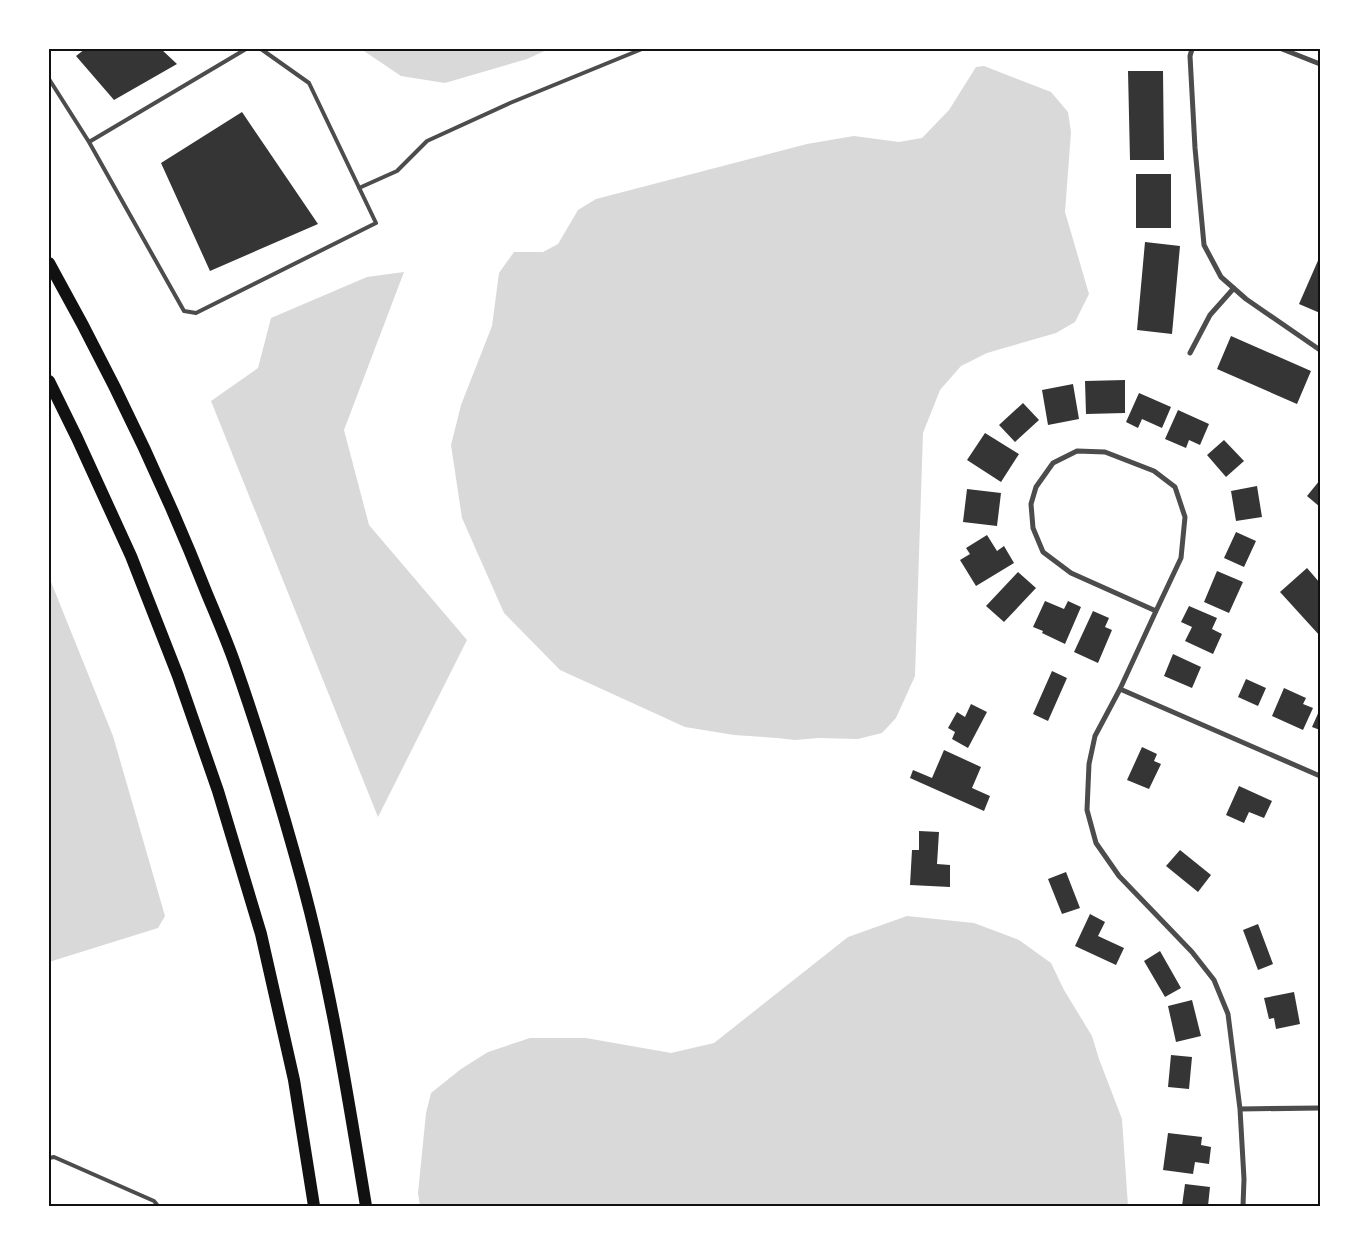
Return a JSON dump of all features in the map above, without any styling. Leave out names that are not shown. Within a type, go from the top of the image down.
[{"type":"highway","points":[[49,264],[85,328],[140,439],[189,548],[238,672],[272,774],[305,892],[330,999],[366,1206]]},
{"type":"highway","points":[[49,381],[131,556],[178,676],[218,791],[270,973],[294,1080],[314,1206]]},
{"type":"street","points":[[1192,49],[1190,56],[1195,148],[1204,244],[1221,277],[1246,299],[1320,350]]},
{"type":"street","points":[[1282,49],[1320,64]]},
{"type":"street","points":[[1190,353],[1210,314],[1234,288]]},
{"type":"street","points":[[1156,611],[1071,573],[1043,552],[1033,528],[1031,504],[1036,487],[1053,463],[1078,451],[1105,452],[1154,471],[1175,487],[1185,517],[1181,558],[1120,689],[1096,736],[1090,764],[1087,810],[1096,844],[1119,876],[1192,952],[1214,980],[1228,1014],[1240,1109],[1244,1179],[1243,1206]]},
{"type":"street","points":[[1120,689],[1320,776]]},
{"type":"street","points":[[1240,1109],[1320,1108]]},
{"type":"lane","points":[[89,142],[246,49]]},
{"type":"lane","points":[[49,79],[89,142],[184,311],[196,314],[376,223],[309,83],[260,49]]},
{"type":"lane","points":[[359,188],[397,171],[427,141],[510,103],[642,49]]},
{"type":"lane","points":[[49,1158],[54,1157],[127,1189],[154,1201],[158,1206]]},
{"type":"shaded area","points":[[361,49],[549,49],[527,59],[445,83],[401,76]]},
{"type":"shaded area","points":[[984,66],[1051,92],[1068,112],[1071,132],[1065,212],[1089,294],[1075,322],[1056,333],[987,353],[961,366],[940,390],[923,433],[915,676],[896,718],[882,733],[858,739],[818,738],[795,740],[734,735],[685,727],[560,670],[504,613],[462,518],[451,445],[461,405],[492,326],[499,273],[514,252],[543,252],[558,244],[578,210],[596,199],[807,144],[854,136],[899,142],[922,138],[949,110],[976,67]]},
{"type":"shaded area","points":[[404,272],[344,430],[369,525],[467,640],[378,817],[211,401],[258,368],[271,318],[367,277]]},
{"type":"shaded area","points":[[49,577],[113,736],[165,916],[158,928],[49,962]]},
{"type":"shaded area","points":[[907,916],[974,923],[1019,940],[1051,963],[1064,990],[1092,1036],[1122,1119],[1128,1206],[420,1206],[418,1193],[426,1113],[431,1093],[461,1069],[488,1052],[530,1038],[586,1038],[671,1053],[714,1043],[848,937]]},
{"type":"building","points":[[85,49],[161,49],[177,64],[114,100],[76,56]]},
{"type":"building","points":[[1128,71],[1163,71],[1164,160],[1130,160]]},
{"type":"building","points":[[242,112],[318,224],[210,271],[161,163]]},
{"type":"building","points":[[1136,174],[1171,174],[1171,228],[1136,228]]},
{"type":"building","points":[[1145,242],[1180,246],[1172,334],[1137,330]]},
{"type":"building","points":[[1320,256],[1320,313],[1299,304]]},
{"type":"building","points":[[1231,336],[1311,371],[1297,404],[1217,369]]},
{"type":"building","points":[[1125,380],[1125,413],[1086,414],[1085,381]]},
{"type":"building","points":[[1073,384],[1079,419],[1048,425],[1042,390]]},
{"type":"building","points":[[1139,393],[1171,407],[1162,428],[1142,419],[1138,428],[1126,422]]},
{"type":"building","points":[[1023,403],[1039,420],[1015,442],[999,425]]},
{"type":"building","points":[[1178,410],[1209,424],[1200,445],[1189,440],[1186,448],[1165,439]]},
{"type":"building","points":[[985,433],[1019,454],[1001,482],[967,460]]},
{"type":"building","points":[[1224,440],[1244,461],[1226,477],[1207,455]]},
{"type":"building","points":[[1320,480],[1320,507],[1307,496]]},
{"type":"building","points":[[1257,486],[1262,517],[1236,521],[1231,491]]},
{"type":"building","points":[[967,489],[1001,493],[997,526],[963,522]]},
{"type":"building","points":[[1236,532],[1256,541],[1244,567],[1224,558]]},
{"type":"building","points":[[987,535],[997,551],[1004,546],[1014,563],[976,586],[960,560],[970,554],[966,548]]},
{"type":"building","points":[[1307,568],[1320,583],[1320,636],[1280,592]]},
{"type":"building","points":[[1217,571],[1243,582],[1229,613],[1204,602]]},
{"type":"building","points":[[1018,572],[1036,588],[1004,622],[986,606]]},
{"type":"building","points":[[1045,601],[1064,609],[1068,601],[1081,607],[1065,644],[1033,627]]},
{"type":"building","points":[[1189,606],[1217,618],[1212,629],[1222,634],[1213,654],[1185,641],[1192,627],[1181,622]]},
{"type":"building","points":[[1093,611],[1109,618],[1105,627],[1112,630],[1098,663],[1074,652]]},
{"type":"building","points":[[1173,654],[1201,667],[1192,688],[1164,676]]},
{"type":"building","points":[[1052,671],[1067,678],[1048,721],[1033,714]]},
{"type":"building","points":[[1246,679],[1266,688],[1258,706],[1238,697]]},
{"type":"building","points":[[1284,688],[1306,698],[1303,704],[1313,708],[1303,730],[1272,716]]},
{"type":"building","points":[[971,704],[987,712],[968,748],[952,739],[955,732],[948,728],[957,712],[965,717]]},
{"type":"building","points":[[1320,709],[1320,730],[1312,727]]},
{"type":"building","points":[[1142,747],[1157,754],[1154,761],[1161,764],[1149,789],[1127,780]]},
{"type":"building","points":[[944,750],[981,767],[972,788],[990,796],[984,811],[910,778],[913,770],[932,778]]},
{"type":"building","points":[[1239,786],[1272,801],[1264,818],[1249,812],[1244,823],[1226,815]]},
{"type":"building","points":[[919,831],[939,832],[937,864],[950,865],[950,887],[910,885],[912,850],[919,850]]},
{"type":"building","points":[[1180,850],[1211,875],[1198,892],[1166,866]]},
{"type":"building","points":[[1066,872],[1080,908],[1062,914],[1048,879]]},
{"type":"building","points":[[1090,914],[1105,922],[1098,936],[1124,948],[1116,965],[1075,946]]},
{"type":"building","points":[[1258,924],[1273,964],[1258,970],[1243,930]]},
{"type":"building","points":[[1160,951],[1181,988],[1165,997],[1144,961]]},
{"type":"building","points":[[1294,992],[1300,1024],[1276,1029],[1274,1018],[1269,1019],[1264,998]]},
{"type":"building","points":[[1192,1000],[1201,1036],[1176,1042],[1168,1006]]},
{"type":"building","points":[[1171,1055],[1192,1057],[1189,1089],[1168,1087]]},
{"type":"building","points":[[1168,1133],[1202,1137],[1201,1145],[1211,1147],[1209,1164],[1195,1162],[1193,1174],[1163,1170]]},
{"type":"building","points":[[1185,1184],[1210,1187],[1208,1206],[1182,1206]]}]
